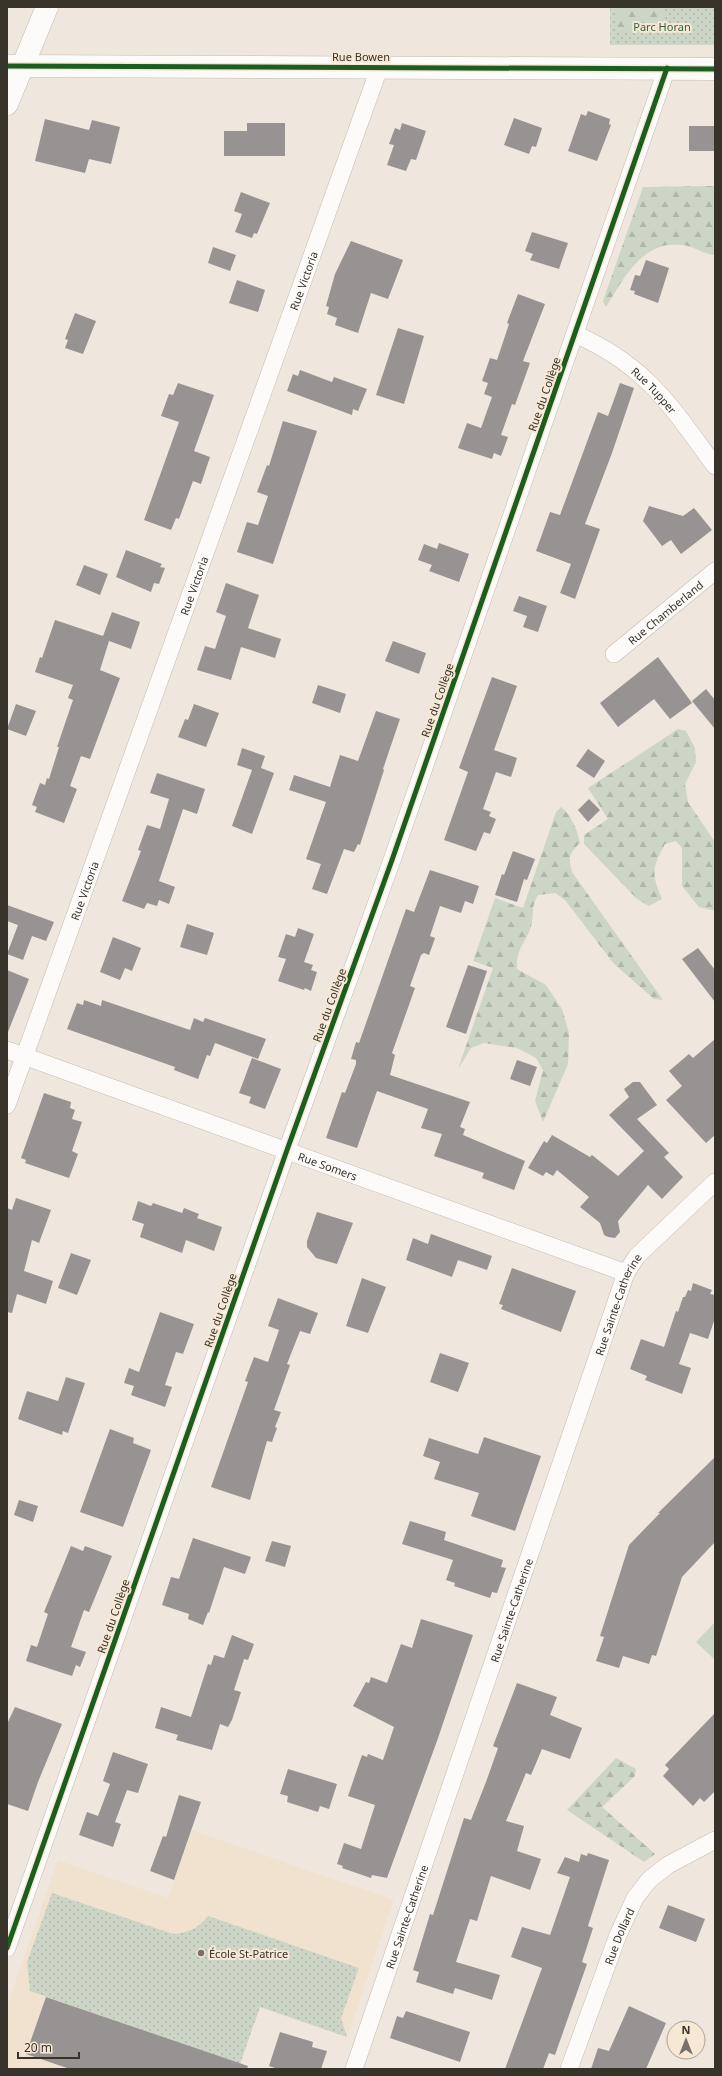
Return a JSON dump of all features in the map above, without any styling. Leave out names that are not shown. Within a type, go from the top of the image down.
[{"type":"street","points":[[7,104],[15,66],[47,7]]},
{"type":"street","name":"Rue Bowen","points":[[15,66],[380,66],[715,69]]},
{"type":"street","name":"Rue Victoria","points":[[7,1105],[380,66]]},
{"type":"street","name":"Rue du Collège","points":[[7,1948],[287,1150],[392,860],[667,68]]},
{"type":"street","name":"Rue Tupper","points":[[575,334],[612,352],[638,370],[672,407],[715,466]]},
{"type":"street","name":"Rue Chamberland","points":[[614,654],[715,570]]},
{"type":"street","name":"Rue Somers","points":[[7,1050],[626,1273]]},
{"type":"street","name":"Rue Sainte-Catherine","points":[[354,2069],[626,1273],[637,1256],[715,1182]]},
{"type":"street","name":"Rue Dollard","points":[[569,2069],[618,1935],[635,1898],[642,1888],[658,1872],[715,1840]]},
{"type":"shaded area","name":"École St-Patrice","points":[[192,1830],[394,1900],[347,2037],[260,2007],[238,2069],[7,2069],[7,2006],[58,1860],[168,1898]]},
{"type":"green space","name":"Parc Horan","points":[[610,7],[715,7],[715,45],[610,45]]},
{"type":"green space","points":[[616,7],[665,7],[663,30],[616,31]]},
{"type":"green space","points":[[715,186],[715,255],[707,254],[683,245],[669,245],[657,248],[646,254],[636,263],[620,284],[606,307],[603,301],[643,187]]},
{"type":"green space","points":[[678,729],[686,731],[695,748],[696,762],[685,784],[688,802],[715,842],[715,911],[699,907],[682,886],[682,848],[676,841],[665,844],[655,865],[654,871],[656,883],[662,899],[649,906],[637,899],[584,844],[584,835],[608,819],[588,788]]},
{"type":"green space","points":[[561,807],[574,823],[580,843],[570,856],[572,872],[663,1000],[654,999],[614,964],[565,900],[555,893],[538,895],[528,934],[518,955],[517,969],[546,985],[562,1009],[569,1033],[568,1064],[543,1122],[535,1101],[543,1070],[536,1058],[517,1048],[484,1043],[471,1048],[458,1069],[493,968],[473,961],[495,898],[523,908],[556,812]]},
{"type":"green space","points":[[715,1622],[715,1660],[696,1642]]},
{"type":"green space","points":[[616,1758],[636,1769],[635,1776],[602,1807],[655,1854],[644,1862],[567,1810]]},
{"type":"green space","points":[[52,1893],[173,1934],[197,1927],[208,1916],[359,1968],[341,2018],[347,2037],[260,2007],[240,2064],[30,1991],[27,1962]]},
{"type":"building","points":[[588,111],[610,119],[609,124],[611,125],[597,161],[568,151],[581,114],[586,116]]},
{"type":"building","points":[[514,118],[542,128],[536,147],[532,146],[529,154],[504,145]]},
{"type":"building","points":[[45,119],[89,130],[92,120],[120,127],[111,164],[89,159],[85,173],[35,161]]},
{"type":"building","points":[[247,123],[285,123],[285,156],[224,156],[224,131],[247,131]]},
{"type":"building","points":[[402,123],[426,131],[416,160],[411,159],[406,171],[387,165],[394,145],[389,144],[395,128],[400,130]]},
{"type":"building","points":[[689,126],[715,126],[715,151],[689,151]]},
{"type":"building","points":[[241,192],[270,203],[257,234],[254,233],[252,238],[235,232],[242,214],[234,211]]},
{"type":"building","points":[[532,232],[568,243],[559,269],[530,260],[533,254],[525,251]]},
{"type":"building","points":[[351,241],[403,260],[388,299],[371,293],[358,333],[335,325],[337,318],[327,314],[329,307],[326,306],[335,274]]},
{"type":"building","points":[[213,247],[236,255],[230,271],[208,263]]},
{"type":"building","points":[[646,260],[669,268],[658,303],[634,294],[635,291],[630,290],[635,275],[640,276]]},
{"type":"building","points":[[237,280],[265,290],[258,312],[229,303]]},
{"type":"building","points":[[518,294],[545,304],[523,361],[530,363],[515,405],[512,404],[501,435],[508,437],[501,456],[494,453],[492,459],[458,448],[467,423],[481,428],[492,397],[484,394],[488,383],[482,381],[490,358],[497,360],[509,324],[507,323]]},
{"type":"building","points":[[75,313],[96,321],[83,354],[65,348],[68,340],[65,339]]},
{"type":"building","points":[[398,328],[424,336],[404,404],[376,395]]},
{"type":"building","points":[[300,370],[332,382],[334,377],[367,389],[358,411],[353,409],[352,415],[287,391],[293,374],[298,376]]},
{"type":"building","points":[[178,383],[214,395],[194,451],[210,457],[201,484],[193,481],[179,519],[176,518],[171,530],[144,520],[179,422],[161,416],[169,394],[173,395]]},
{"type":"building","points":[[620,383],[634,388],[612,453],[585,524],[600,529],[575,599],[560,593],[571,564],[536,551],[550,512],[560,515],[598,412],[608,416]]},
{"type":"building","points":[[283,421],[317,431],[273,564],[237,552],[247,522],[258,525],[268,496],[257,492],[267,465],[269,466]]},
{"type":"building","points":[[649,506],[683,516],[694,508],[712,530],[681,554],[671,540],[662,546],[643,521]]},
{"type":"building","points":[[439,543],[469,554],[459,582],[429,571],[432,565],[418,560],[424,544],[437,549]]},
{"type":"building","points":[[126,550],[162,564],[160,567],[165,568],[159,584],[154,583],[151,592],[116,577]]},
{"type":"building","points":[[84,565],[108,574],[100,595],[76,585]]},
{"type":"building","points":[[226,583],[259,595],[248,628],[281,639],[275,658],[241,647],[231,680],[197,670],[205,646],[215,649],[226,616],[216,612]]},
{"type":"building","points":[[519,596],[547,606],[538,632],[523,627],[527,616],[513,611]]},
{"type":"building","points":[[112,612],[140,622],[131,649],[109,641],[100,670],[120,678],[90,759],[81,756],[70,786],[77,789],[64,823],[35,812],[37,807],[32,805],[40,783],[45,785],[47,778],[49,779],[59,747],[57,747],[73,700],[68,698],[73,685],[35,672],[40,657],[42,658],[55,620],[103,636]]},
{"type":"building","points":[[393,641],[426,653],[419,674],[385,661]]},
{"type":"building","points":[[658,657],[692,703],[670,719],[654,699],[618,727],[600,703]]},
{"type":"building","points":[[492,677],[517,686],[494,750],[517,758],[511,777],[496,772],[483,809],[491,812],[489,816],[496,819],[490,834],[484,832],[476,851],[444,840],[468,772],[459,768]]},
{"type":"building","points":[[318,685],[346,694],[340,713],[312,703]]},
{"type":"building","points":[[706,689],[715,700],[715,729],[692,701]]},
{"type":"building","points":[[16,704],[36,711],[26,736],[7,729]]},
{"type":"building","points":[[194,704],[219,713],[206,747],[178,737],[185,719],[188,720]]},
{"type":"building","points":[[376,711],[400,719],[360,845],[358,844],[354,852],[344,849],[327,894],[312,889],[321,864],[306,859],[326,802],[289,790],[294,775],[330,787],[340,755],[358,761]]},
{"type":"building","points":[[242,748],[265,756],[261,768],[274,773],[252,834],[232,826],[252,770],[237,765]]},
{"type":"building","points":[[588,749],[605,761],[594,778],[576,766]]},
{"type":"building","points":[[157,773],[205,789],[197,814],[183,809],[159,881],[175,887],[169,904],[159,900],[157,906],[147,903],[144,909],[122,901],[141,851],[138,850],[147,825],[160,829],[169,799],[150,793]]},
{"type":"building","points":[[589,799],[600,810],[588,822],[578,810]]},
{"type":"building","points":[[513,851],[535,859],[527,880],[524,879],[517,902],[495,895],[502,874],[504,875]]},
{"type":"building","points":[[430,870],[479,886],[473,904],[465,901],[461,913],[440,906],[430,936],[435,938],[429,955],[424,953],[421,955],[410,986],[415,988],[392,1053],[395,1055],[390,1075],[470,1102],[460,1127],[465,1129],[463,1135],[525,1161],[514,1190],[482,1178],[484,1173],[434,1156],[442,1134],[421,1128],[428,1109],[377,1091],[357,1148],[326,1138],[342,1092],[345,1093],[356,1064],[356,1060],[351,1059],[356,1042],[359,1043],[406,909],[414,912]]},
{"type":"building","points":[[7,905],[54,922],[46,941],[32,936],[23,960],[7,954],[18,925],[7,921]]},
{"type":"building","points":[[187,924],[214,933],[207,955],[180,947]]},
{"type":"building","points":[[298,928],[314,934],[304,962],[313,965],[311,970],[317,972],[311,991],[278,981],[286,959],[278,957],[286,934],[295,937]]},
{"type":"building","points":[[113,937],[141,948],[132,971],[125,968],[120,980],[100,972]]},
{"type":"building","points":[[698,948],[715,970],[715,1002],[682,959]]},
{"type":"building","points":[[468,965],[487,971],[466,1034],[446,1027]]},
{"type":"building","points":[[7,970],[29,979],[8,1032],[7,1032]]},
{"type":"building","points":[[84,1000],[101,1006],[102,1000],[190,1030],[194,1018],[203,1022],[205,1018],[266,1039],[258,1059],[215,1043],[210,1056],[207,1055],[198,1079],[174,1070],[175,1067],[67,1029],[77,1003],[83,1005]]},
{"type":"building","points":[[715,1039],[715,1135],[706,1143],[666,1100],[682,1086],[669,1071],[689,1054],[693,1058]]},
{"type":"building","points":[[252,1058],[281,1069],[265,1109],[249,1103],[251,1097],[239,1093]]},
{"type":"building","points":[[517,1060],[537,1067],[530,1086],[510,1079]]},
{"type":"building","points":[[633,1082],[640,1082],[657,1105],[637,1119],[669,1153],[664,1157],[683,1177],[662,1199],[648,1185],[618,1221],[620,1232],[615,1238],[604,1235],[600,1223],[580,1207],[589,1197],[557,1170],[553,1176],[546,1172],[543,1176],[528,1168],[544,1141],[547,1143],[552,1135],[590,1157],[592,1155],[618,1176],[644,1151],[609,1115],[629,1097],[624,1089]]},
{"type":"building","points":[[44,1093],[71,1102],[70,1108],[75,1110],[72,1119],[82,1122],[72,1151],[78,1154],[69,1178],[25,1163],[26,1160],[21,1158]]},
{"type":"building","points":[[16,1198],[51,1210],[39,1243],[32,1240],[24,1271],[53,1281],[46,1304],[17,1294],[12,1313],[7,1312],[7,1208],[12,1210]]},
{"type":"building","points":[[138,1201],[151,1206],[153,1203],[182,1213],[184,1208],[199,1214],[197,1218],[222,1227],[214,1251],[186,1240],[182,1253],[140,1237],[144,1224],[132,1220]]},
{"type":"building","points":[[317,1212],[353,1223],[337,1264],[316,1258],[307,1247],[307,1241]]},
{"type":"building","points":[[431,1234],[492,1256],[487,1270],[458,1260],[452,1277],[406,1260],[413,1238],[428,1244]]},
{"type":"building","points":[[71,1253],[91,1260],[77,1295],[58,1288]]},
{"type":"building","points":[[512,1268],[576,1291],[561,1332],[501,1309],[503,1305],[499,1304]]},
{"type":"building","points":[[362,1278],[386,1287],[368,1333],[346,1326]]},
{"type":"building","points":[[693,1283],[712,1290],[710,1294],[715,1295],[715,1318],[708,1339],[690,1333],[679,1364],[691,1368],[682,1394],[645,1380],[647,1376],[630,1369],[641,1339],[664,1347],[676,1311],[678,1312],[683,1297],[685,1297],[688,1290],[691,1291]]},
{"type":"building","points":[[278,1298],[318,1313],[310,1334],[300,1331],[287,1364],[290,1365],[274,1410],[281,1412],[275,1427],[277,1428],[272,1442],[267,1441],[250,1500],[211,1487],[248,1382],[245,1381],[254,1357],[268,1362],[279,1330],[268,1326]]},
{"type":"building","points":[[160,1312],[194,1324],[183,1354],[176,1352],[165,1385],[172,1387],[165,1407],[131,1395],[134,1386],[124,1383],[129,1368],[139,1372]]},
{"type":"building","points":[[440,1353],[469,1363],[458,1392],[430,1382]]},
{"type":"building","points":[[66,1377],[85,1383],[68,1433],[63,1431],[62,1435],[18,1419],[27,1391],[58,1401]]},
{"type":"building","points":[[110,1429],[134,1438],[133,1443],[151,1450],[123,1527],[80,1512]]},
{"type":"building","points":[[484,1437],[541,1456],[515,1531],[471,1516],[479,1493],[434,1479],[440,1462],[423,1456],[429,1438],[478,1454]]},
{"type":"building","points":[[715,1457],[715,1542],[682,1577],[656,1656],[652,1655],[649,1664],[623,1656],[619,1668],[596,1661],[604,1637],[600,1636],[629,1545],[660,1513],[658,1513]]},
{"type":"building","points":[[19,1500],[38,1506],[33,1522],[14,1515]]},
{"type":"building","points":[[410,1521],[446,1532],[444,1540],[503,1560],[501,1567],[506,1568],[497,1593],[492,1592],[490,1598],[454,1586],[455,1583],[446,1580],[453,1560],[402,1544]]},
{"type":"building","points":[[193,1538],[251,1557],[245,1574],[224,1567],[209,1613],[208,1612],[203,1625],[188,1619],[189,1614],[162,1605],[171,1577],[179,1579]]},
{"type":"building","points":[[272,1541],[291,1546],[285,1567],[265,1561]]},
{"type":"building","points":[[71,1546],[83,1551],[85,1546],[112,1556],[89,1612],[84,1610],[71,1647],[86,1652],[80,1667],[76,1665],[72,1676],[26,1661],[31,1645],[37,1647],[48,1614],[44,1612]]},
{"type":"building","points":[[421,1619],[473,1635],[437,1741],[387,1878],[372,1875],[371,1878],[342,1868],[343,1866],[337,1864],[344,1843],[361,1849],[375,1805],[348,1796],[362,1755],[367,1757],[368,1754],[383,1760],[394,1727],[353,1706],[366,1682],[369,1683],[371,1677],[387,1683],[401,1644],[412,1648]]},
{"type":"building","points":[[232,1635],[254,1644],[248,1660],[244,1659],[234,1690],[241,1692],[232,1720],[228,1727],[220,1724],[212,1750],[176,1740],[178,1735],[155,1728],[161,1707],[191,1717],[208,1664],[211,1665],[214,1655],[224,1658]]},
{"type":"building","points":[[517,1683],[557,1697],[550,1715],[582,1728],[570,1759],[542,1749],[531,1775],[526,1773],[506,1821],[524,1826],[517,1851],[541,1859],[530,1890],[491,1876],[477,1921],[470,1919],[456,1962],[500,1975],[492,2000],[455,1988],[453,1994],[416,1982],[419,1972],[413,1970],[430,1914],[433,1915],[464,1818],[471,1820],[486,1782],[498,1748],[493,1746]]},
{"type":"building","points":[[15,1707],[62,1724],[38,1782],[28,1811],[7,1804],[7,1724]]},
{"type":"building","points":[[715,1713],[715,1791],[704,1802],[700,1798],[693,1806],[663,1776],[669,1769],[665,1765]]},
{"type":"building","points":[[113,1752],[148,1764],[138,1793],[127,1790],[115,1822],[121,1824],[113,1847],[79,1835],[87,1812],[98,1816],[110,1784],[103,1781]]},
{"type":"building","points":[[288,1769],[337,1784],[329,1809],[320,1806],[318,1812],[287,1802],[288,1796],[280,1794]]},
{"type":"building","points":[[179,1795],[201,1802],[174,1880],[150,1871],[163,1836],[166,1837]]},
{"type":"building","points":[[588,1853],[609,1860],[588,1926],[593,1928],[582,1962],[587,1964],[555,2055],[549,2053],[543,2069],[505,2069],[542,1968],[511,1957],[522,1927],[550,1935],[570,1877],[557,1873],[565,1857],[579,1862],[581,1854],[587,1856]]},
{"type":"building","points":[[668,1905],[705,1919],[696,1942],[659,1928]]},
{"type":"building","points":[[46,1997],[248,2066],[247,2069],[70,2069],[26,2054]]},
{"type":"building","points":[[629,2006],[666,2023],[646,2069],[591,2069],[598,2048],[609,2051]]},
{"type":"building","points":[[406,2011],[470,2032],[460,2062],[390,2038],[397,2016],[403,2018]]},
{"type":"building","points":[[280,2032],[313,2042],[312,2047],[327,2051],[321,2069],[278,2069],[269,2066]]},
{"type":"cycle path","points":[[7,66],[715,69]]},
{"type":"cycle path","points":[[7,1948],[287,1150],[392,860],[667,68]]},
{"type":"place","name":"École St-Patrice","points":[[201,1953]]}]
